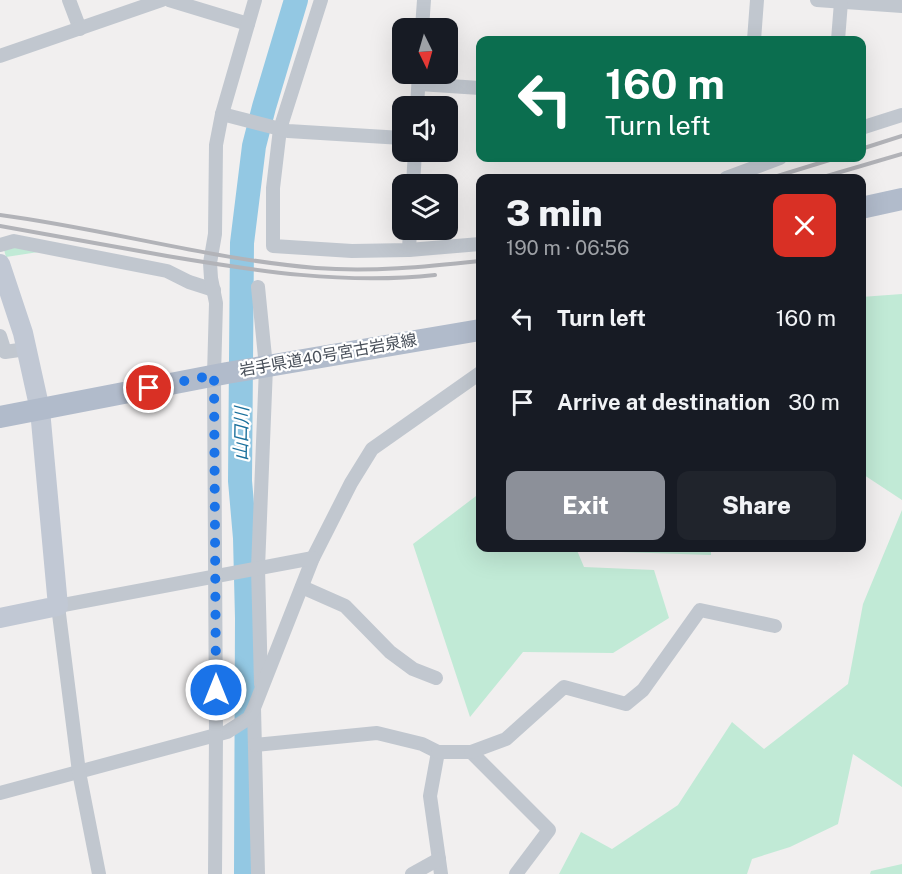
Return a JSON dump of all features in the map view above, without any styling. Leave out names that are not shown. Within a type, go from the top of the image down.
[{"type":"main road","points":[[866,207],[902,199]]},
{"type":"main road","name":"岩手県道40号宮古岩泉線","points":[[0,417],[221,374],[476,331]]},
{"type":"street","points":[[69,0],[80,29]]},
{"type":"street","points":[[0,56],[162,0]]},
{"type":"street","points":[[169,0],[248,24]]},
{"type":"street","points":[[215,874],[222,734],[221,374],[210,263],[215,234],[214,168],[222,114],[255,0]]},
{"type":"street","points":[[321,0],[280,129],[273,188],[273,246],[352,251],[476,244]]},
{"type":"street","points":[[423,18],[424,0]]},
{"type":"street","points":[[754,36],[757,0]]},
{"type":"street","points":[[817,0],[902,6]]},
{"type":"street","points":[[838,36],[841,2]]},
{"type":"street","points":[[453,84],[476,87]]},
{"type":"street","points":[[222,114],[280,129],[392,137]]},
{"type":"street","points":[[866,126],[902,115]]},
{"type":"street","points":[[732,174],[746,164]]},
{"type":"street","points":[[409,240],[409,249]]},
{"type":"street","points":[[0,245],[14,241],[167,271],[189,282],[214,290]]},
{"type":"street","points":[[0,264],[16,309],[40,410],[58,606],[79,772],[99,874]]},
{"type":"street","points":[[258,286],[261,367],[256,568],[262,689]]},
{"type":"street","points":[[0,336],[5,352],[26,349]]},
{"type":"street","points":[[0,794],[222,734],[251,713],[313,558],[351,483],[372,449],[476,376]]},
{"type":"street","points":[[0,618],[313,558]]},
{"type":"street","points":[[302,587],[345,606],[390,652],[414,669],[436,678]]},
{"type":"street","points":[[255,745],[377,734],[422,744],[438,752],[471,752],[506,739],[564,687],[626,704],[643,690],[700,610],[776,626]]},
{"type":"street","points":[[251,713],[255,745],[258,874]]},
{"type":"street","points":[[438,752],[430,796],[441,874]]},
{"type":"street","points":[[471,752],[549,830],[516,874]]},
{"type":"street","points":[[412,874],[439,858]]},
{"type":"green space","points":[[3,246],[45,251],[6,257]]},
{"type":"green space","points":[[902,294],[902,500],[866,476],[866,297]]},
{"type":"green space","points":[[476,496],[476,552],[578,552],[584,567],[654,570],[669,618],[613,653],[523,652],[470,717],[413,544]]},
{"type":"green space","points":[[902,510],[902,787],[853,754],[838,824],[790,847],[752,859],[747,874],[559,874],[581,832],[612,849],[678,805],[732,722],[764,749],[848,684],[863,604]]},
{"type":"green space","points":[[621,552],[711,552],[711,555]]},
{"type":"green space","points":[[902,864],[902,874],[870,874],[871,871]]},
{"type":"waterway","name":"山口川","points":[[246,874],[247,618],[245,538],[240,481],[242,243],[254,146],[296,0]]},
{"type":"railway","points":[[866,147],[902,136]]},
{"type":"railway","points":[[834,174],[902,154]]},
{"type":"railway","points":[[784,174],[823,162]]},
{"type":"railway","points":[[0,215],[236,258],[316,268],[378,269],[476,261]]},
{"type":"railway","points":[[0,226],[234,267],[301,275],[368,278],[435,275]]},
{"type":"route","points":[[149,388],[214,375],[216,690]]}]
